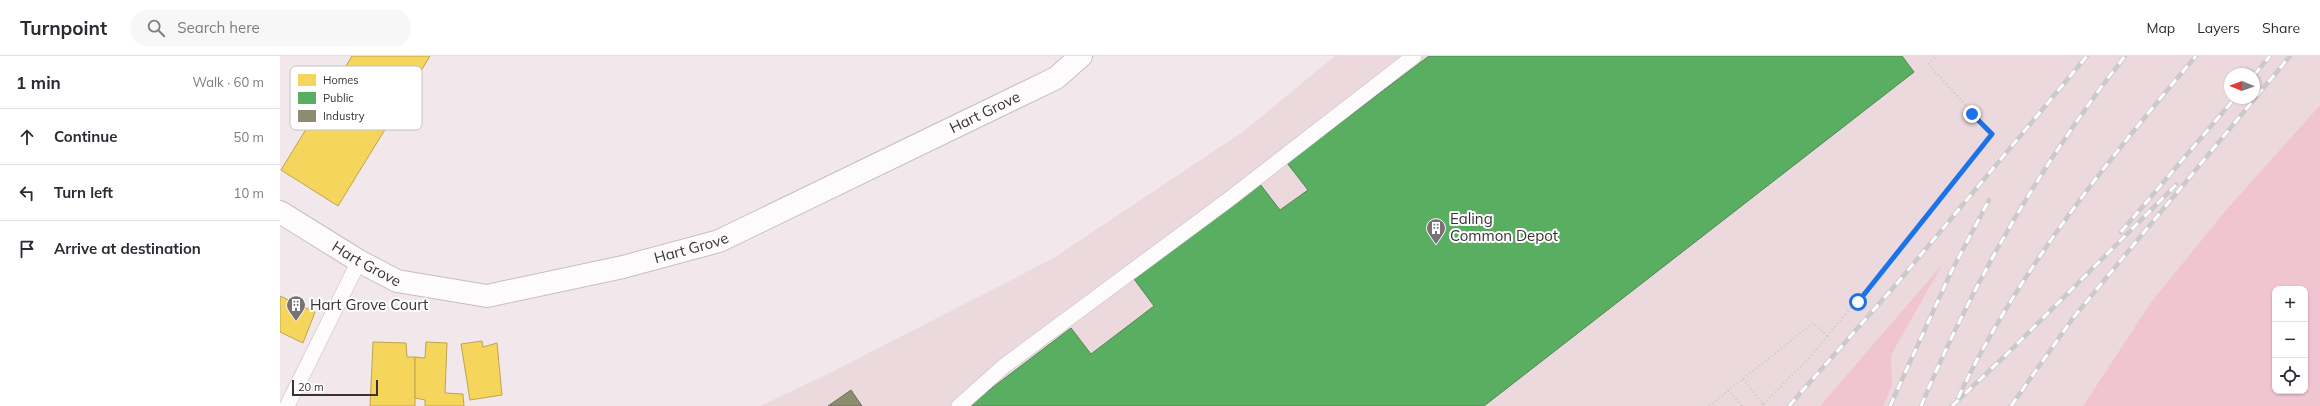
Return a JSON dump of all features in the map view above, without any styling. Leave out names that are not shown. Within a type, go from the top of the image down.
[{"type":"street","name":"Hart Grove","points":[[280,212],[359,261],[397,282],[487,296],[623,267],[719,241],[1056,78],[1081,56]]},
{"type":"lane","points":[[959,406],[1004,366],[1228,200],[1414,56]]},
{"type":"lane","points":[[287,406],[359,261]]},
{"type":"path","points":[[1743,379],[1762,405],[1811,356],[1919,227],[1992,134],[1928,64],[1937,56]]},
{"type":"path","points":[[1709,406],[1813,323],[1827,336]]},
{"type":"path","points":[[1728,390],[1742,406]]},
{"type":"shaded area","points":[[1335,56],[2320,56],[2320,105],[2226,210],[2151,302],[2083,406],[760,406],[830,373],[1052,259],[1244,131]]},
{"type":"shaded area","points":[[2320,105],[2320,406],[2083,406],[2151,302],[2226,210]]},
{"type":"shaded area","points":[[1942,265],[1891,355],[1892,386],[1883,406],[1820,406]]},
{"type":"building: Homes","points":[[352,56],[430,56],[422,69],[422,66],[346,66]]},
{"type":"building: Homes","points":[[306,130],[385,130],[338,206],[281,170]]},
{"type":"building: Homes","name":"Hart Grove Court","points":[[280,296],[315,312],[303,343],[280,332]]},
{"type":"building: Homes","points":[[482,341],[483,347],[497,343],[502,395],[470,400],[461,344]]},
{"type":"building: Homes","points":[[373,342],[406,343],[407,357],[415,357],[415,406],[370,406]]},
{"type":"building: Homes","points":[[426,342],[447,343],[445,393],[463,394],[464,406],[425,406],[425,400],[415,398],[415,357],[425,358]]},
{"type":"building: Public","name":"Ealing Common Depot","points":[[1429,56],[1902,56],[1914,72],[1484,406],[968,406],[1071,328],[1091,354],[1154,306],[1134,279],[1260,184],[1280,210],[1308,190],[1287,163]]},
{"type":"building: Industry","points":[[851,390],[862,406],[828,406]]},
{"type":"railway","points":[[1789,406],[1899,281],[2087,56]]},
{"type":"railway","points":[[1921,406],[1963,314],[2011,224],[2065,138],[2125,56]]},
{"type":"railway","points":[[1958,398],[1982,351],[2036,262],[2097,177],[2196,56]]},
{"type":"railway","points":[[2260,68],[2270,56]]},
{"type":"railway","points":[[2011,406],[2073,318],[2290,56]]},
{"type":"railway","points":[[2121,232],[2230,104]]},
{"type":"railway","points":[[1952,406],[2007,354],[2176,185]]},
{"type":"railway","points":[[1890,406],[1951,272],[1989,200]]},
{"type":"place","name":"Ealing Common Depot","points":[[1436,245]]},
{"type":"place","name":"Hart Grove Court","points":[[296,322]]},
{"type":"route","points":[[1858,302],[1992,134],[1972,114]]}]
